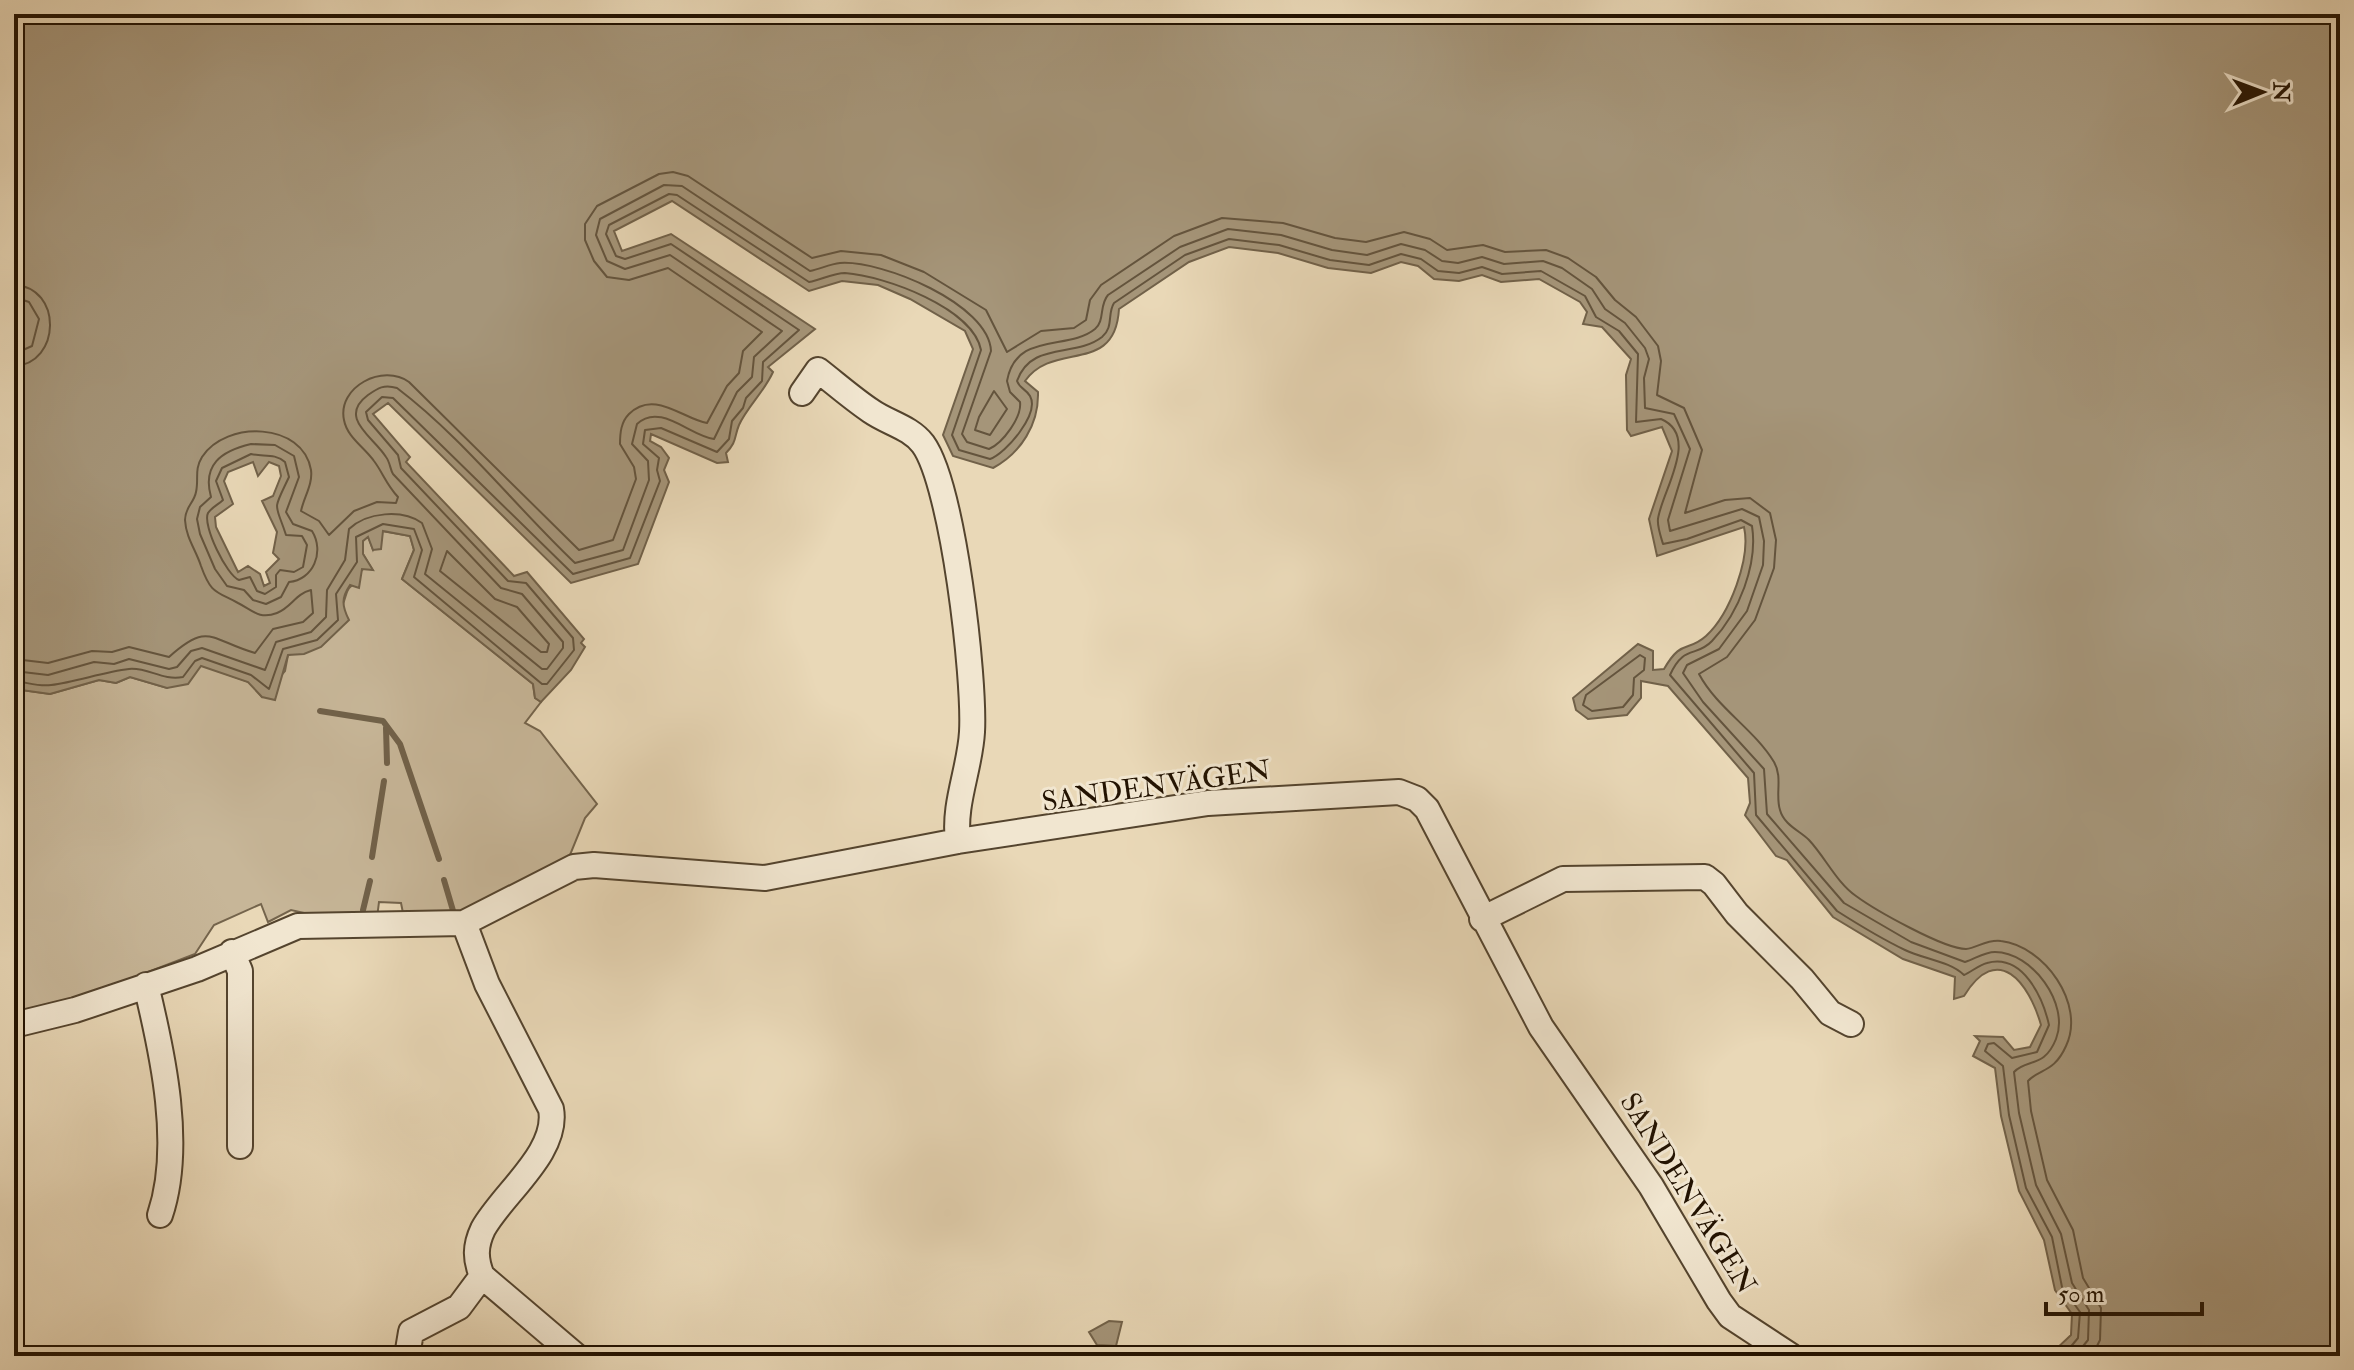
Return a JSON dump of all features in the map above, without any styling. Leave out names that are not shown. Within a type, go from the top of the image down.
[{"type":"street","points":[[802,393],[818,370],[873,412],[908,430],[923,444],[938,474],[964,613],[970,685],[972,732],[956,824],[958,841]]},
{"type":"street","name":"SANDENVÄGEN","points":[[14,1025],[75,1010],[197,969],[298,926],[464,923],[562,871],[586,865],[765,878],[958,841],[1256,798],[1399,792],[1417,799],[1427,809],[1541,1027],[1643,1173],[1719,1301],[1730,1316],[1791,1356]]},
{"type":"street","points":[[1482,919],[1563,879],[1705,877],[1830,1013],[1851,1024]]},
{"type":"street","points":[[464,923],[487,984],[551,1109],[553,1120],[548,1143],[491,1215],[478,1241],[477,1262],[482,1276],[576,1356]]},
{"type":"street","points":[[232,952],[240,971],[240,1146]]},
{"type":"street","points":[[146,985],[158,1034],[172,1158],[168,1192],[160,1215]]},
{"type":"street","points":[[407,1356],[411,1332],[459,1307],[482,1276]]},
{"type":"shaded area","points":[[382,531],[410,536],[414,550],[402,579],[533,684],[535,698],[541,702],[525,723],[540,731],[597,804],[585,818],[570,855],[559,865],[473,911],[404,918],[401,903],[379,902],[377,918],[313,915],[291,910],[268,922],[261,904],[214,925],[195,954],[104,989],[14,1016],[14,689],[50,694],[99,680],[116,683],[130,677],[167,688],[201,665],[249,682],[262,697],[285,671],[288,655],[296,652],[334,617],[348,589],[358,582],[359,573],[365,567],[372,569],[363,554],[363,541],[368,536],[373,550]]},
{"type":"water","points":[[14,14],[2340,14],[2340,1356],[2056,1356],[2055,1350],[2071,1335],[2072,1314],[2055,1290],[2044,1240],[2019,1191],[2001,1116],[1995,1068],[1973,1056],[1980,1041],[1975,1036],[2003,1037],[2014,1050],[2030,1047],[2041,1025],[2029,995],[2011,974],[2000,970],[1989,971],[1964,996],[1954,999],[1955,977],[1903,959],[1833,917],[1787,860],[1776,856],[1745,815],[1750,803],[1748,778],[1668,686],[1641,681],[1641,698],[1627,715],[1588,719],[1576,710],[1573,698],[1638,644],[1653,651],[1653,670],[1664,669],[1680,649],[1706,636],[1723,614],[1737,585],[1744,554],[1744,527],[1657,556],[1649,519],[1672,451],[1662,427],[1631,436],[1627,430],[1626,375],[1631,359],[1602,327],[1583,324],[1587,312],[1580,302],[1539,279],[1501,282],[1482,275],[1459,281],[1434,279],[1418,266],[1401,262],[1371,273],[1328,268],[1278,253],[1229,247],[1189,262],[1119,309],[1115,330],[1107,343],[1037,369],[1025,381],[1038,392],[1032,426],[1020,446],[993,468],[953,456],[943,435],[973,349],[965,331],[910,299],[878,285],[842,281],[809,291],[672,201],[614,231],[622,251],[671,234],[815,329],[768,367],[773,372],[739,425],[734,442],[726,453],[728,462],[717,463],[651,434],[650,441],[661,447],[669,458],[664,470],[669,482],[638,564],[571,583],[388,403],[373,414],[410,457],[406,462],[514,576],[527,572],[584,639],[581,643],[585,647],[571,670],[541,702],[535,698],[533,684],[402,579],[414,550],[410,536],[383,531],[381,549],[373,550],[368,537],[363,541],[363,554],[373,570],[362,569],[359,588],[350,585],[345,594],[345,610],[349,620],[321,647],[304,654],[288,655],[275,700],[262,697],[248,682],[201,666],[188,684],[167,688],[130,677],[116,683],[99,680],[50,694],[14,689],[14,342],[21,320],[14,310]],"holes":[[[253,462],[258,476],[269,462],[279,466],[281,476],[273,496],[262,501],[277,532],[273,553],[279,559],[266,572],[270,583],[264,586],[260,574],[248,566],[238,572],[216,527],[215,517],[233,504],[224,481],[228,472]]]},
{"type":"water","points":[[1109,1321],[1122,1322],[1116,1346],[1097,1345],[1089,1332]]},
{"type":"waterway","points":[[320,711],[383,721],[400,744],[439,859]]},
{"type":"waterway","points":[[386,728],[387,763]]},
{"type":"waterway","points":[[372,857],[384,781]]},
{"type":"waterway","points":[[444,880],[454,914]]},
{"type":"waterway","points":[[363,910],[370,881]]}]
